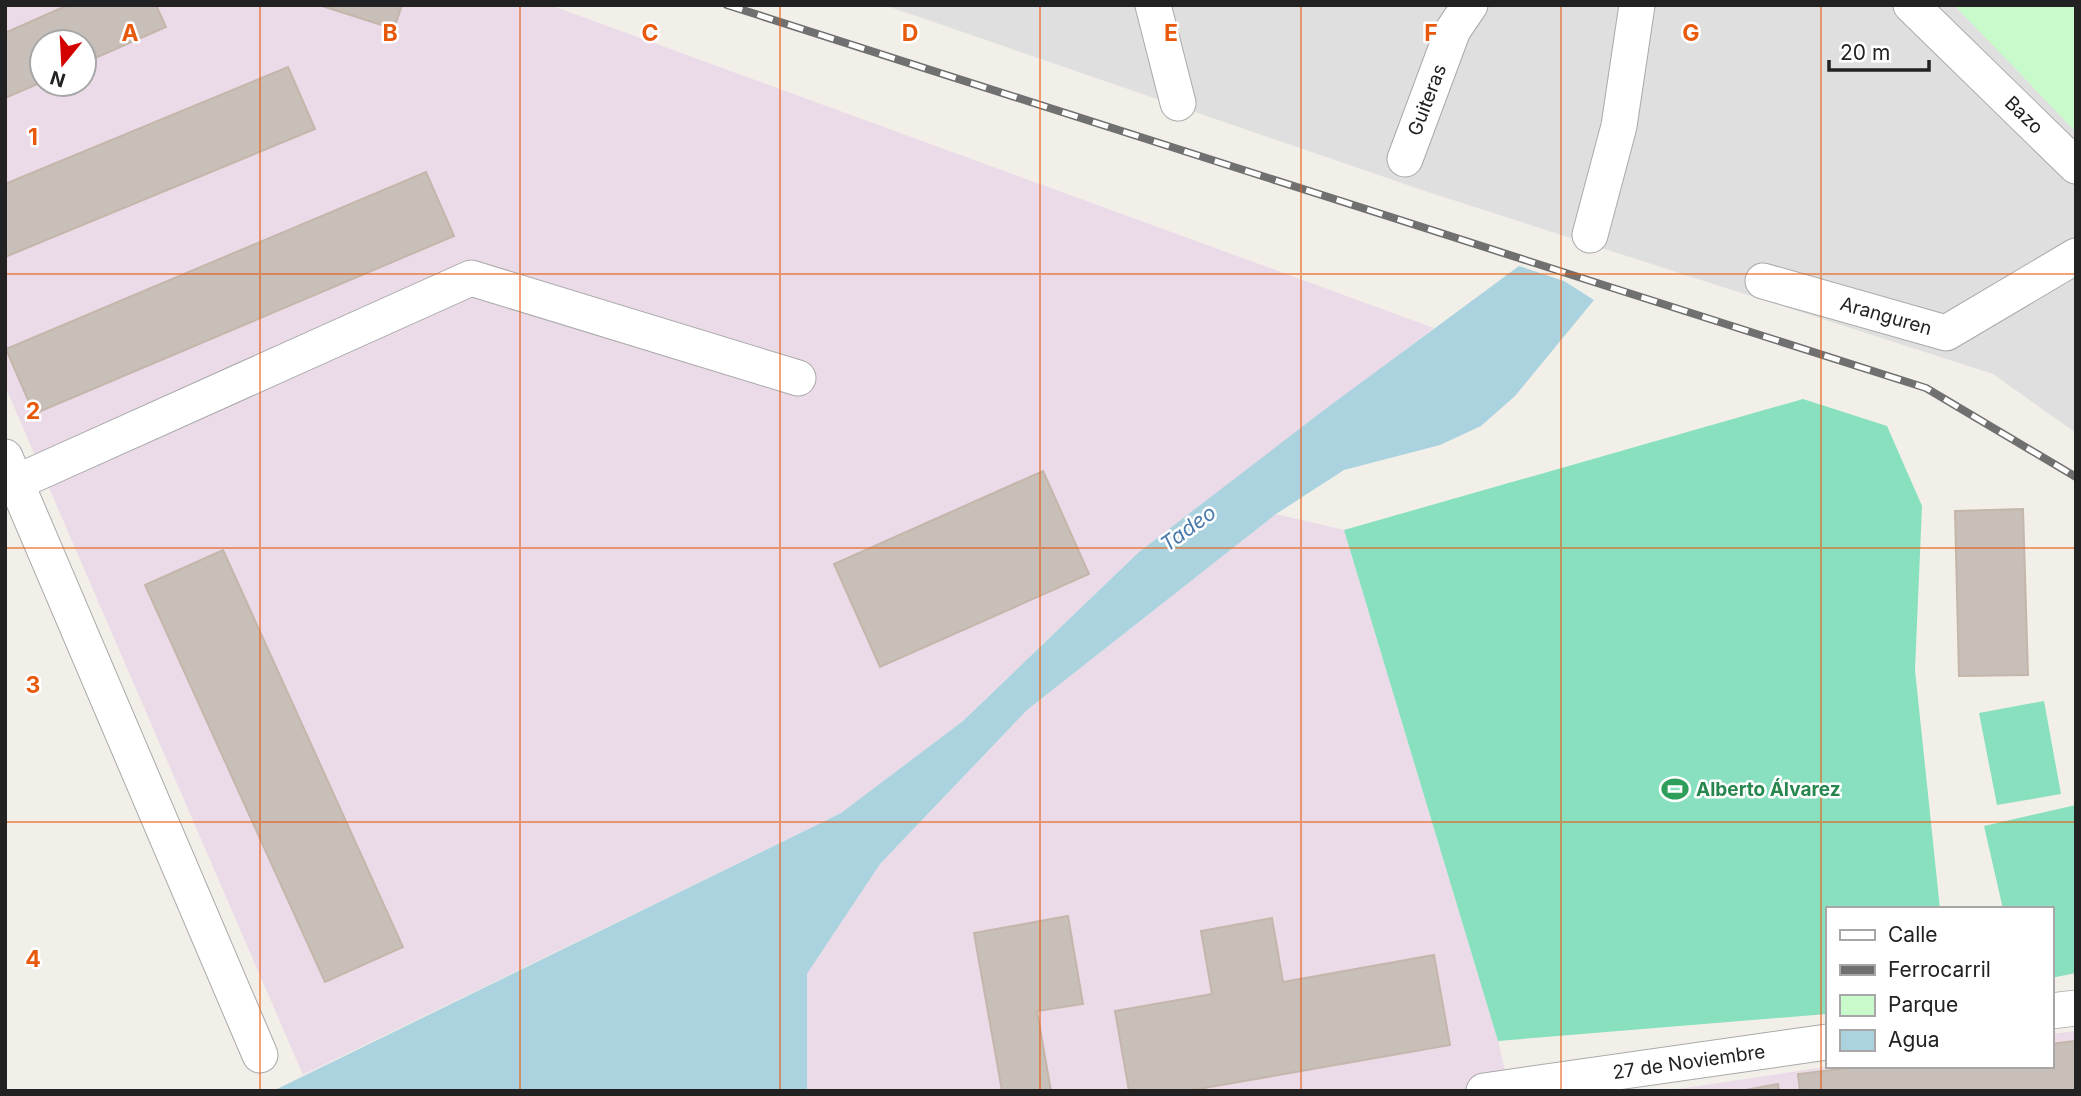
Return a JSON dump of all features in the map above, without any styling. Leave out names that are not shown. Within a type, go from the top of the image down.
[{"type":"street","points":[[1153,5],[1178,103]]},
{"type":"street","name":"Guiteras","points":[[1405,159],[1453,30],[1470,5]]},
{"type":"street","points":[[1590,236],[1619,126],[1637,5]]},
{"type":"street","name":"Bazo","points":[[1911,5],[2076,166]]},
{"type":"street","name":"Aranguren","points":[[1763,281],[1946,333],[2076,257]]},
{"type":"street","points":[[260,1055],[11,469],[471,278],[798,378]]},
{"type":"street","points":[[2053,1011],[2076,1008]]},
{"type":"street","name":"27 de Noviembre","points":[[1497,1089],[1826,1042]]},
{"type":"shaded area","points":[[5,5],[550,5],[1434,328],[1139,552],[963,721],[841,813],[303,1075],[5,386]]},
{"type":"shaded area","points":[[884,5],[2076,5],[2076,433],[1993,374],[1428,192]]},
{"type":"shaded area","points":[[1276,514],[1344,530],[1498,1041],[1510,1091],[807,1091],[807,974],[880,864],[1027,710]]},
{"type":"shaded area","points":[[2076,1031],[2076,1091],[1665,1091],[1826,1067],[2053,1068],[2053,1034]]},
{"type":"green space","points":[[1954,5],[2076,5],[2076,132]]},
{"type":"green space","name":"Alberto Álvarez","points":[[1803,399],[1887,426],[1922,506],[1915,670],[1940,907],[1826,907],[1826,1014],[1498,1041],[1344,530]]},
{"type":"green space","points":[[2044,701],[2061,794],[1997,805],[1979,713]]},
{"type":"green space","points":[[2076,805],[2076,973],[2053,978],[2053,907],[2003,907],[1984,826]]},
{"type":"water","name":"Tadeo","points":[[1519,266],[1564,281],[1594,300],[1515,396],[1481,426],[1440,445],[1344,470],[1276,514],[1027,710],[880,864],[807,974],[807,1091],[273,1091],[841,813],[963,721],[1139,552],[1324,410]]},
{"type":"building","points":[[68,5],[156,5],[166,27],[98,57],[98,28],[28,28],[28,88],[5,98],[5,33]]},
{"type":"building","points":[[319,5],[402,5],[394,29]]},
{"type":"building","points":[[288,67],[315,129],[5,257],[5,184]]},
{"type":"building","points":[[426,172],[454,236],[34,414],[6,349]]},
{"type":"building","points":[[1043,471],[1089,574],[880,667],[834,564]]},
{"type":"building","points":[[2023,509],[2028,675],[1959,676],[1955,511]]},
{"type":"building","points":[[223,550],[403,947],[325,982],[145,585]]},
{"type":"building","points":[[1068,916],[1083,1004],[1037,1011],[1051,1091],[1002,1091],[974,933]]},
{"type":"building","points":[[1272,918],[1283,982],[1434,955],[1450,1045],[1187,1091],[1129,1091],[1115,1011],[1212,994],[1201,931]]},
{"type":"building","points":[[2076,1041],[2076,1091],[1800,1091],[1798,1074],[1848,1068],[2053,1068],[2053,1044]]},
{"type":"building","points":[[1778,1084],[1779,1091],[1740,1091]]},
{"type":"railway","points":[[727,5],[1926,388],[2076,477]]},
{"type":"place","name":"Alberto Álvarez","points":[[1675,789]]}]
